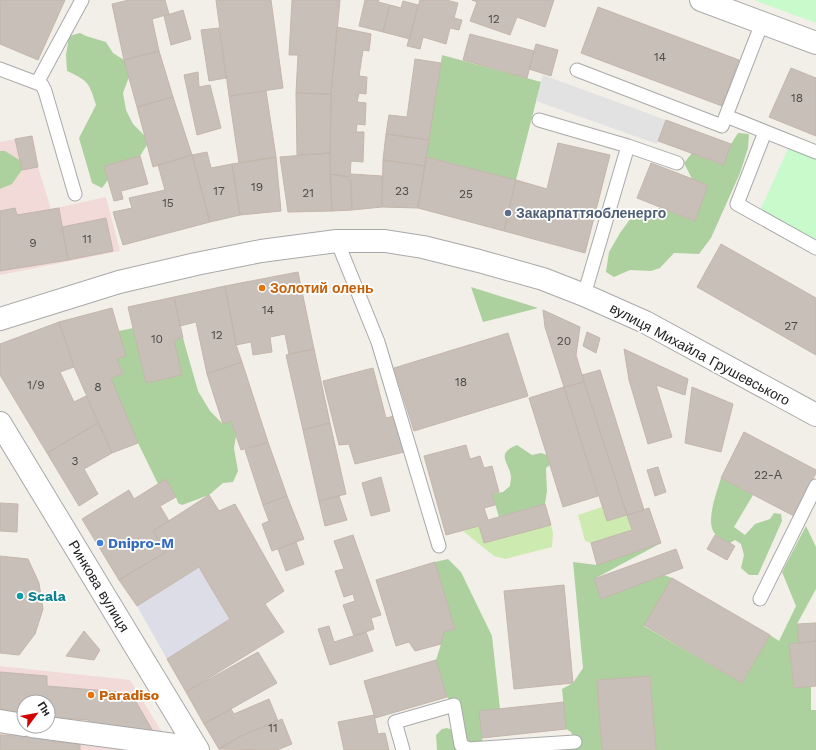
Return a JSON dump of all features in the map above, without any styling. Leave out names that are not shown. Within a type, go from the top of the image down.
[{"type":"street","points":[[701,0],[816,43]]},
{"type":"street","name":"вулиця Михайла Грушевського","points":[[0,319],[118,282],[196,264],[261,251],[337,241],[385,241],[423,247],[479,261],[542,279],[584,295],[645,322],[816,415]]},
{"type":"street","name":"Ринкова вулиця","points":[[0,422],[197,749]]},
{"type":"street","points":[[0,721],[16,724]]},
{"type":"street","points":[[56,729],[197,749]]},
{"type":"lane","points":[[37,83],[82,0]]},
{"type":"lane","points":[[577,70],[722,126],[762,23]]},
{"type":"lane","points":[[0,69],[42,86],[45,91],[75,194]]},
{"type":"lane","points":[[726,116],[816,152]]},
{"type":"lane","points":[[538,120],[628,146],[676,163]]},
{"type":"lane","points":[[765,132],[737,204],[816,248]]},
{"type":"lane","points":[[584,295],[628,146]]},
{"type":"lane","points":[[337,241],[378,342],[439,546]]},
{"type":"lane","points":[[760,599],[816,486]]},
{"type":"lane","points":[[403,750],[395,722],[454,705],[461,745],[468,749],[575,742]]},
{"type":"shaded area","points":[[543,75],[666,120],[657,144],[536,101]]},
{"type":"shaded area","points":[[32,136],[38,167],[51,209],[106,197],[120,251],[0,275],[0,142]]},
{"type":"shaded area","points":[[199,567],[230,619],[167,659],[137,606]]},
{"type":"shaded area","points":[[0,666],[130,680],[173,750],[0,750]]},
{"type":"green space","points":[[754,0],[816,0],[816,23]]},
{"type":"green space","points":[[80,33],[106,42],[113,53],[124,60],[129,77],[123,93],[126,110],[133,124],[145,136],[147,145],[140,156],[104,166],[108,180],[102,188],[92,183],[79,138],[96,105],[90,87],[80,77],[67,71],[66,55],[69,36]]},
{"type":"green space","points":[[442,55],[541,82],[516,180],[426,157]]},
{"type":"green space","points":[[738,133],[749,134],[748,148],[740,173],[711,238],[699,254],[674,253],[660,268],[651,271],[630,270],[614,277],[606,272],[609,252],[633,215],[647,210],[661,208],[695,221],[708,185],[692,179],[684,163],[692,153],[723,165],[731,144]]},
{"type":"green space","points":[[791,142],[816,152],[816,248],[758,215]]},
{"type":"green space","points":[[0,151],[5,151],[21,161],[22,170],[12,184],[0,189]]},
{"type":"green space","points":[[471,287],[538,308],[483,322]]},
{"type":"green space","points":[[133,328],[146,383],[181,375],[174,340],[183,338],[198,391],[210,411],[223,424],[231,421],[236,436],[234,448],[238,471],[233,482],[223,483],[209,495],[182,505],[178,503],[166,480],[158,484],[138,443],[111,378],[123,374],[117,359],[119,331]]},
{"type":"green space","points":[[517,445],[532,455],[541,453],[547,455],[550,465],[546,468],[547,491],[545,504],[499,517],[492,494],[503,492],[510,486],[511,477],[505,455],[510,448]]},
{"type":"green space","points":[[721,478],[753,495],[734,527],[745,535],[755,524],[770,519],[774,513],[781,514],[782,521],[758,575],[749,575],[741,568],[744,555],[741,544],[735,540],[730,543],[726,541],[716,535],[713,530],[711,523],[712,508]]},
{"type":"green space","points":[[602,507],[607,521],[627,515],[632,530],[591,543],[585,541],[578,515]]},
{"type":"green space","points":[[551,525],[553,533],[552,547],[505,559],[494,556],[463,531],[479,526],[484,543]]},
{"type":"green space","points":[[806,526],[816,547],[816,589],[797,624],[799,643],[789,644],[794,688],[811,686],[811,710],[816,710],[816,750],[656,750],[650,676],[597,680],[602,750],[437,750],[436,735],[442,729],[447,728],[452,730],[454,705],[447,697],[436,660],[444,632],[455,629],[435,562],[448,559],[461,572],[492,636],[500,709],[482,738],[484,748],[575,741],[571,732],[566,729],[562,689],[573,683],[583,668],[573,562],[597,565],[661,543],[594,579],[601,599],[664,575],[672,578],[644,626],[742,683],[770,635],[779,641],[796,606],[782,572]]},
{"type":"building","points":[[0,0],[65,0],[38,60],[0,44]]},
{"type":"building","points":[[129,0],[165,0],[169,14],[152,19],[159,51],[124,60],[112,4]]},
{"type":"building","points":[[216,0],[271,0],[283,88],[229,96]]},
{"type":"building","points":[[292,0],[340,0],[331,94],[296,93],[298,55],[289,55]]},
{"type":"building","points":[[365,0],[379,0],[378,2],[390,5],[383,32],[359,26]]},
{"type":"building","points":[[420,0],[446,0],[458,3],[454,18],[462,20],[459,30],[450,28],[446,44],[423,37],[420,49],[407,46]]},
{"type":"building","points":[[472,0],[554,0],[545,27],[517,17],[510,35],[470,21],[477,2]]},
{"type":"building","points":[[403,1],[418,5],[410,39],[383,32],[390,5],[401,8]]},
{"type":"building","points":[[598,7],[739,60],[722,106],[581,53]]},
{"type":"building","points":[[183,10],[191,39],[171,45],[164,16]]},
{"type":"building","points":[[337,27],[371,34],[369,51],[363,50],[359,76],[367,77],[366,94],[359,93],[357,102],[366,103],[365,125],[357,124],[356,132],[364,132],[363,162],[351,161],[350,177],[330,174],[331,94]]},
{"type":"building","points":[[219,28],[226,78],[209,81],[201,30]]},
{"type":"building","points":[[470,34],[534,51],[527,78],[463,60]]},
{"type":"building","points":[[536,44],[558,50],[551,76],[529,69]]},
{"type":"building","points":[[159,51],[173,97],[137,107],[124,60]]},
{"type":"building","points":[[415,59],[441,63],[429,140],[386,134],[389,115],[407,117]]},
{"type":"building","points":[[791,68],[816,78],[816,136],[769,117]]},
{"type":"building","points":[[198,72],[199,87],[210,85],[221,128],[197,135],[184,75]]},
{"type":"building","points":[[266,91],[276,157],[239,163],[229,96]]},
{"type":"building","points":[[296,93],[331,94],[330,153],[297,155]]},
{"type":"building","points":[[173,97],[192,155],[153,167],[137,107]]},
{"type":"building","points":[[666,120],[731,144],[724,165],[658,141]]},
{"type":"building","points":[[386,134],[429,140],[425,166],[383,160]]},
{"type":"building","points":[[32,136],[38,167],[22,170],[15,139]]},
{"type":"building","points":[[558,143],[610,155],[585,253],[504,231],[516,180],[547,189]]},
{"type":"building","points":[[207,152],[211,168],[232,164],[240,215],[210,222],[192,155]]},
{"type":"building","points":[[330,153],[332,211],[288,212],[280,157]]},
{"type":"building","points":[[192,155],[210,222],[123,245],[113,212],[132,208],[129,198],[165,190],[158,165]]},
{"type":"building","points":[[140,156],[148,184],[121,191],[123,199],[114,201],[104,166]]},
{"type":"building","points":[[276,157],[281,211],[240,215],[232,164]]},
{"type":"building","points":[[426,157],[516,180],[504,231],[418,208]]},
{"type":"building","points":[[383,160],[425,166],[418,208],[382,207]]},
{"type":"building","points":[[651,163],[708,185],[695,221],[637,198]]},
{"type":"building","points":[[330,174],[350,177],[352,210],[332,211]]},
{"type":"building","points":[[351,174],[382,176],[382,207],[352,210]]},
{"type":"building","points":[[15,208],[17,215],[59,208],[68,260],[0,271],[0,211]]},
{"type":"building","points":[[106,218],[113,251],[68,260],[62,227]]},
{"type":"building","points":[[721,244],[816,298],[816,355],[697,287]]},
{"type":"building","points":[[298,272],[314,349],[289,354],[285,334],[270,337],[272,352],[253,355],[251,342],[236,345],[225,286]]},
{"type":"building","points":[[225,286],[236,345],[242,362],[207,374],[196,322],[180,326],[174,297]]},
{"type":"building","points":[[174,297],[183,338],[174,340],[182,375],[146,383],[128,307]]},
{"type":"building","points":[[112,308],[126,356],[117,359],[123,374],[111,378],[138,443],[112,453],[74,367],[59,322]]},
{"type":"building","points":[[543,310],[580,327],[576,355],[584,382],[564,387],[545,327]]},
{"type":"building","points":[[59,322],[74,367],[60,372],[74,402],[86,396],[98,423],[47,453],[0,375],[0,344]]},
{"type":"building","points":[[587,332],[600,338],[596,353],[583,346]]},
{"type":"building","points":[[508,333],[528,396],[414,431],[394,368]]},
{"type":"building","points":[[314,349],[330,423],[303,430],[286,355]]},
{"type":"building","points":[[624,349],[688,379],[685,395],[656,385],[672,437],[648,444],[629,380]]},
{"type":"building","points":[[242,362],[268,442],[241,450],[231,421],[223,424],[207,374]]},
{"type":"building","points":[[373,368],[386,418],[394,416],[404,452],[355,464],[349,444],[339,445],[323,381]]},
{"type":"building","points":[[600,370],[644,510],[627,515],[582,375]]},
{"type":"building","points":[[584,382],[627,515],[607,521],[564,387]]},
{"type":"building","points":[[564,387],[598,496],[563,507],[529,398]]},
{"type":"building","points":[[692,387],[733,404],[721,452],[685,443]]},
{"type":"building","points":[[98,423],[112,453],[84,469],[98,494],[79,506],[47,453]]},
{"type":"building","points":[[330,423],[346,494],[319,501],[303,430]]},
{"type":"building","points":[[744,432],[816,470],[816,473],[794,516],[721,478]]},
{"type":"building","points":[[268,442],[287,496],[263,505],[245,450]]},
{"type":"building","points":[[466,445],[470,459],[480,456],[484,468],[492,466],[499,492],[492,494],[495,505],[484,508],[488,520],[545,504],[551,525],[484,543],[479,526],[446,535],[424,456]]},
{"type":"building","points":[[658,467],[666,492],[655,496],[647,470]]},
{"type":"building","points":[[381,477],[390,511],[371,516],[362,483]]},
{"type":"building","points":[[166,479],[176,497],[160,506],[169,521],[153,531],[166,552],[119,580],[82,519],[129,490],[134,499]]},
{"type":"building","points":[[209,495],[219,511],[235,504],[284,591],[265,604],[284,632],[186,692],[167,659],[230,619],[199,567],[137,606],[119,580],[166,552],[153,531]]},
{"type":"building","points":[[287,496],[304,539],[272,551],[262,524],[269,521],[263,505]]},
{"type":"building","points":[[339,496],[347,520],[325,526],[319,501]]},
{"type":"building","points":[[0,503],[18,504],[17,532],[0,531]]},
{"type":"building","points":[[649,508],[661,543],[597,565],[591,543],[632,530],[627,515]]},
{"type":"building","points":[[353,535],[381,615],[371,618],[374,629],[354,636],[343,605],[355,601],[353,594],[344,597],[335,571],[344,569],[334,541]]},
{"type":"building","points":[[715,535],[735,546],[727,560],[707,549]]},
{"type":"building","points":[[296,542],[304,564],[286,571],[278,549]]},
{"type":"building","points":[[676,549],[683,568],[601,599],[594,579]]},
{"type":"building","name":"Scala","points":[[0,556],[28,559],[39,583],[43,609],[35,634],[19,655],[0,653]]},
{"type":"building","points":[[435,562],[455,629],[444,632],[441,644],[415,651],[409,642],[396,646],[376,580]]},
{"type":"building","points":[[672,578],[770,635],[742,683],[644,625]]},
{"type":"building","points":[[564,585],[573,683],[514,689],[504,591]]},
{"type":"building","points":[[816,623],[816,641],[799,643],[797,624]]},
{"type":"building","points":[[329,626],[334,642],[366,632],[373,651],[330,665],[318,629]]},
{"type":"building","points":[[84,631],[100,650],[94,660],[66,656]]},
{"type":"building","points":[[816,641],[816,686],[794,688],[789,644]]},
{"type":"building","points":[[258,652],[277,683],[204,724],[186,692]]},
{"type":"building","points":[[436,660],[447,697],[375,718],[364,681]]},
{"type":"building","points":[[0,672],[47,676],[47,686],[131,693],[154,733],[88,728],[89,720],[56,718],[56,694],[16,694],[16,714],[0,712]]},
{"type":"building","points":[[650,676],[656,750],[602,750],[597,680]]},
{"type":"building","points":[[269,699],[278,721],[241,736],[219,749],[204,724],[231,709],[234,714]]},
{"type":"building","points":[[564,702],[566,729],[482,738],[479,711]]},
{"type":"building","points":[[374,715],[378,734],[385,733],[389,750],[344,750],[338,722]]},
{"type":"building","points":[[282,719],[292,744],[277,750],[219,749],[241,736]]},
{"type":"building","points":[[14,729],[16,729],[16,734],[49,734],[48,741],[80,744],[80,750],[0,750],[0,735],[14,736]]},
{"type":"place","name":"Закарпаттяобленерго","points":[[508,213]]},
{"type":"place","name":"Золотий олень","points":[[262,288]]},
{"type":"place","name":"Dnipro-M","points":[[100,543]]},
{"type":"place","name":"Scala","points":[[20,596]]},
{"type":"place","name":"Paradiso","points":[[91,695]]}]
